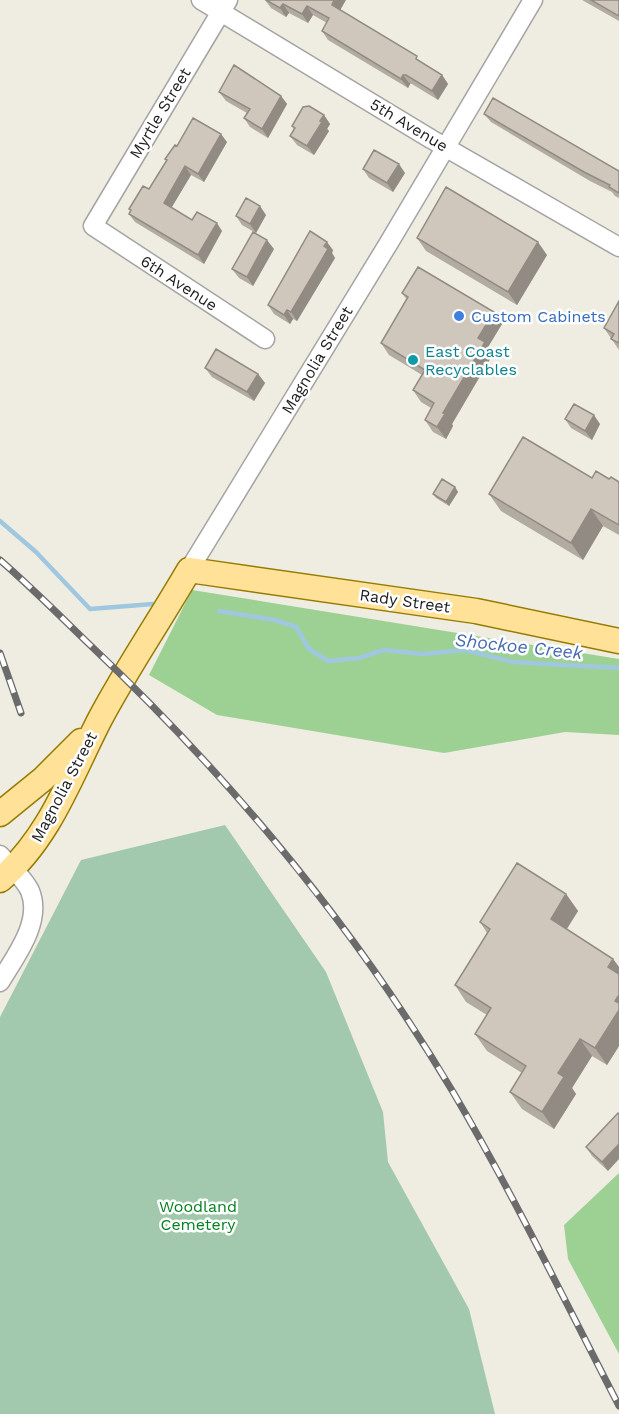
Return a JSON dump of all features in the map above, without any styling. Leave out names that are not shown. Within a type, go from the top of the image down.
[{"type":"main road","name":"Rady Street","points":[[189,570],[476,611],[619,641]]},
{"type":"main road","name":"Magnolia Street","points":[[4,868],[35,843],[77,769],[100,718],[189,570]]},
{"type":"main road","name":"Magnolia Street","points":[[0,814],[60,764],[100,718]]},
{"type":"street","name":"5th Avenue","points":[[201,0],[224,6],[444,147],[619,247]]},
{"type":"street","name":"Magnolia Street","points":[[189,570],[390,241],[533,0]]},
{"type":"street","name":"Myrtle Street","points":[[93,226],[224,6]]},
{"type":"street","name":"6th Avenue","points":[[93,226],[265,339]]},
{"type":"street","points":[[0,982],[28,931],[32,915],[30,892],[4,868]]},
{"type":"green space","points":[[192,590],[619,659],[619,735],[565,732],[444,753],[217,715],[149,675]]},
{"type":"green space","name":"Woodland Cemetery","points":[[225,825],[326,972],[383,1112],[388,1162],[469,1309],[495,1414],[0,1414],[0,1017],[81,860]]},
{"type":"green space","points":[[619,1173],[619,1354],[568,1259],[564,1225]]},
{"type":"building","points":[[266,0],[334,0],[332,5],[417,56],[416,59],[442,75],[432,91],[406,75],[403,75],[401,79],[322,31],[329,18],[307,6],[302,14],[283,4],[280,8]]},
{"type":"building","points":[[591,0],[619,0],[619,16]]},
{"type":"building","points":[[234,65],[281,96],[262,129],[244,118],[250,109],[219,92]]},
{"type":"building","points":[[493,98],[619,171],[619,193],[609,187],[610,185],[484,114]]},
{"type":"building","points":[[309,106],[324,115],[307,146],[290,136],[295,128],[292,126],[303,107]]},
{"type":"building","points":[[193,118],[221,134],[198,174],[185,166],[164,203],[192,220],[197,212],[217,223],[198,255],[129,214],[131,210],[129,209],[143,186],[149,189],[167,160],[165,159],[175,145],[177,146]]},
{"type":"building","points":[[374,150],[399,164],[387,183],[363,169]]},
{"type":"building","points":[[446,187],[538,242],[508,292],[417,238]]},
{"type":"building","points":[[246,198],[260,206],[250,224],[236,216]]},
{"type":"building","points":[[310,231],[327,242],[324,246],[328,249],[291,312],[287,310],[284,315],[268,305]]},
{"type":"building","points":[[253,232],[267,240],[247,277],[232,269]]},
{"type":"building","points":[[418,267],[494,312],[478,338],[485,342],[437,427],[425,420],[434,403],[413,390],[425,370],[381,343],[408,297],[402,293]]},
{"type":"building","points":[[619,301],[619,343],[611,339],[614,334],[604,328]]},
{"type":"building","points":[[216,349],[258,374],[247,392],[205,368]]},
{"type":"building","points":[[574,404],[594,415],[585,431],[565,419]]},
{"type":"building","points":[[523,437],[592,478],[596,471],[619,482],[619,525],[591,509],[571,543],[489,494]]},
{"type":"building","points":[[442,479],[455,487],[446,502],[433,494]]},
{"type":"building","points":[[517,863],[566,894],[551,919],[613,959],[608,967],[619,974],[619,995],[615,1001],[619,1003],[619,1010],[595,1048],[580,1039],[558,1073],[564,1077],[542,1112],[510,1092],[526,1066],[475,1034],[491,1008],[455,985],[490,929],[480,922]]},
{"type":"building","points":[[618,1113],[619,1144],[602,1162],[586,1147]]},
{"type":"waterway","name":"Shockoe Creek","points":[[0,521],[36,552],[90,609],[153,604]]},
{"type":"waterway","name":"Shockoe Creek","points":[[219,611],[275,620],[296,627],[309,649],[328,661],[359,658],[384,650],[423,654],[465,650],[513,662],[619,668]]},
{"type":"railway","points":[[0,560],[141,694],[191,746],[240,800],[331,912],[415,1031],[453,1092],[497,1169],[619,1406]]},
{"type":"railway","points":[[0,653],[21,713]]},
{"type":"place","name":"Custom Cabinets","points":[[459,316]]},
{"type":"place","name":"East Coast Recyclables","points":[[413,360]]}]
